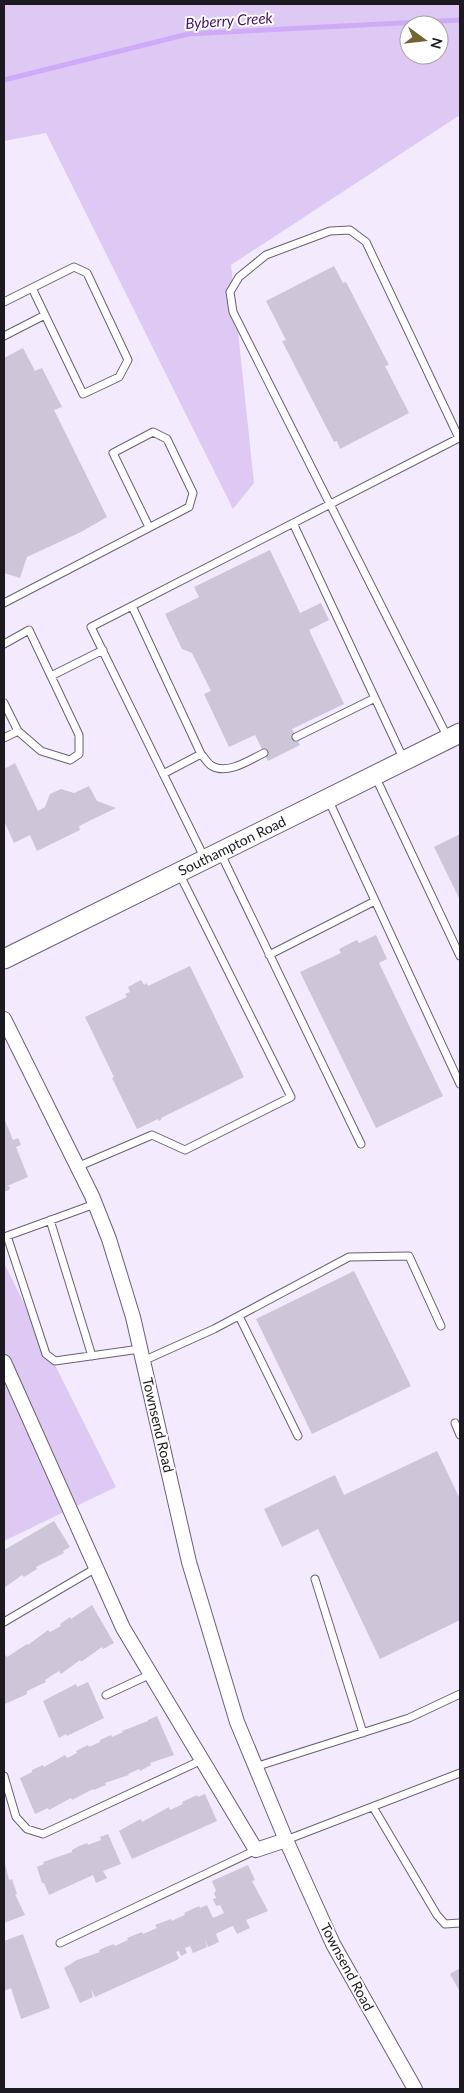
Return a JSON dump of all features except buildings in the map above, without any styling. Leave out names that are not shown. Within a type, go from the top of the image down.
[{"type":"street","name":"Southampton Road","points":[[4,959],[454,736]]},
{"type":"street","name":"Townsend Road","points":[[4,1019],[77,1166],[109,1239],[142,1355],[189,1562],[237,1722],[286,1840],[333,1944],[415,2089]]},
{"type":"street","points":[[4,1362],[123,1628],[256,1850],[286,1840]]},
{"type":"lane","points":[[361,1144],[270,955],[163,774],[92,627],[292,523],[329,504],[460,438],[366,242],[350,230],[330,231],[266,255],[239,277],[230,292],[233,312],[329,504],[454,736]]},
{"type":"lane","points":[[4,302],[32,288],[74,267],[87,273],[128,360],[119,377],[83,394],[32,288]]},
{"type":"lane","points":[[4,336],[45,315]]},
{"type":"lane","points":[[4,603],[189,507],[193,493],[167,438],[153,432],[113,453],[149,527]]},
{"type":"lane","points":[[292,523],[404,761]]},
{"type":"lane","points":[[132,606],[201,754],[211,766],[225,769],[238,766],[264,753]]},
{"type":"lane","points":[[4,644],[29,630],[79,735],[79,754],[70,760],[41,751],[18,731],[4,703]]},
{"type":"lane","points":[[51,676],[103,650]]},
{"type":"lane","points":[[296,737],[375,698]]},
{"type":"lane","points":[[4,738],[18,731]]},
{"type":"lane","points":[[163,774],[201,754]]},
{"type":"lane","points":[[375,775],[460,956]]},
{"type":"lane","points":[[328,799],[460,1084]]},
{"type":"lane","points":[[77,1166],[152,1135],[185,1150],[291,1098],[179,872]]},
{"type":"lane","points":[[270,955],[375,900]]},
{"type":"lane","points":[[95,1204],[7,1236],[46,1354],[55,1361],[92,1356],[142,1355],[214,1329],[349,1257],[409,1256],[441,1326]]},
{"type":"lane","points":[[50,1220],[92,1356]]},
{"type":"lane","points":[[239,1316],[298,1436]]},
{"type":"lane","points":[[455,1423],[460,1435]]},
{"type":"lane","points":[[4,1622],[96,1568]]},
{"type":"lane","points":[[315,1579],[363,1733]]},
{"type":"lane","points":[[106,1696],[151,1674]]},
{"type":"lane","points":[[255,1767],[409,1718],[460,1694]]},
{"type":"lane","points":[[4,1776],[16,1817],[27,1829],[43,1834],[202,1760]]},
{"type":"lane","points":[[286,1840],[460,1773]]},
{"type":"lane","points":[[373,1807],[437,1915],[446,1924],[460,1923]]},
{"type":"lane","points":[[60,1943],[256,1850]]},
{"type":"shaded area","points":[[4,4],[460,4],[460,115],[231,265],[254,483],[233,509],[46,133],[4,141]]},
{"type":"shaded area","points":[[4,1263],[116,1487],[4,1541]]},
{"type":"waterway","name":"Byberry Creek","points":[[4,80],[188,34],[460,20]]}]
